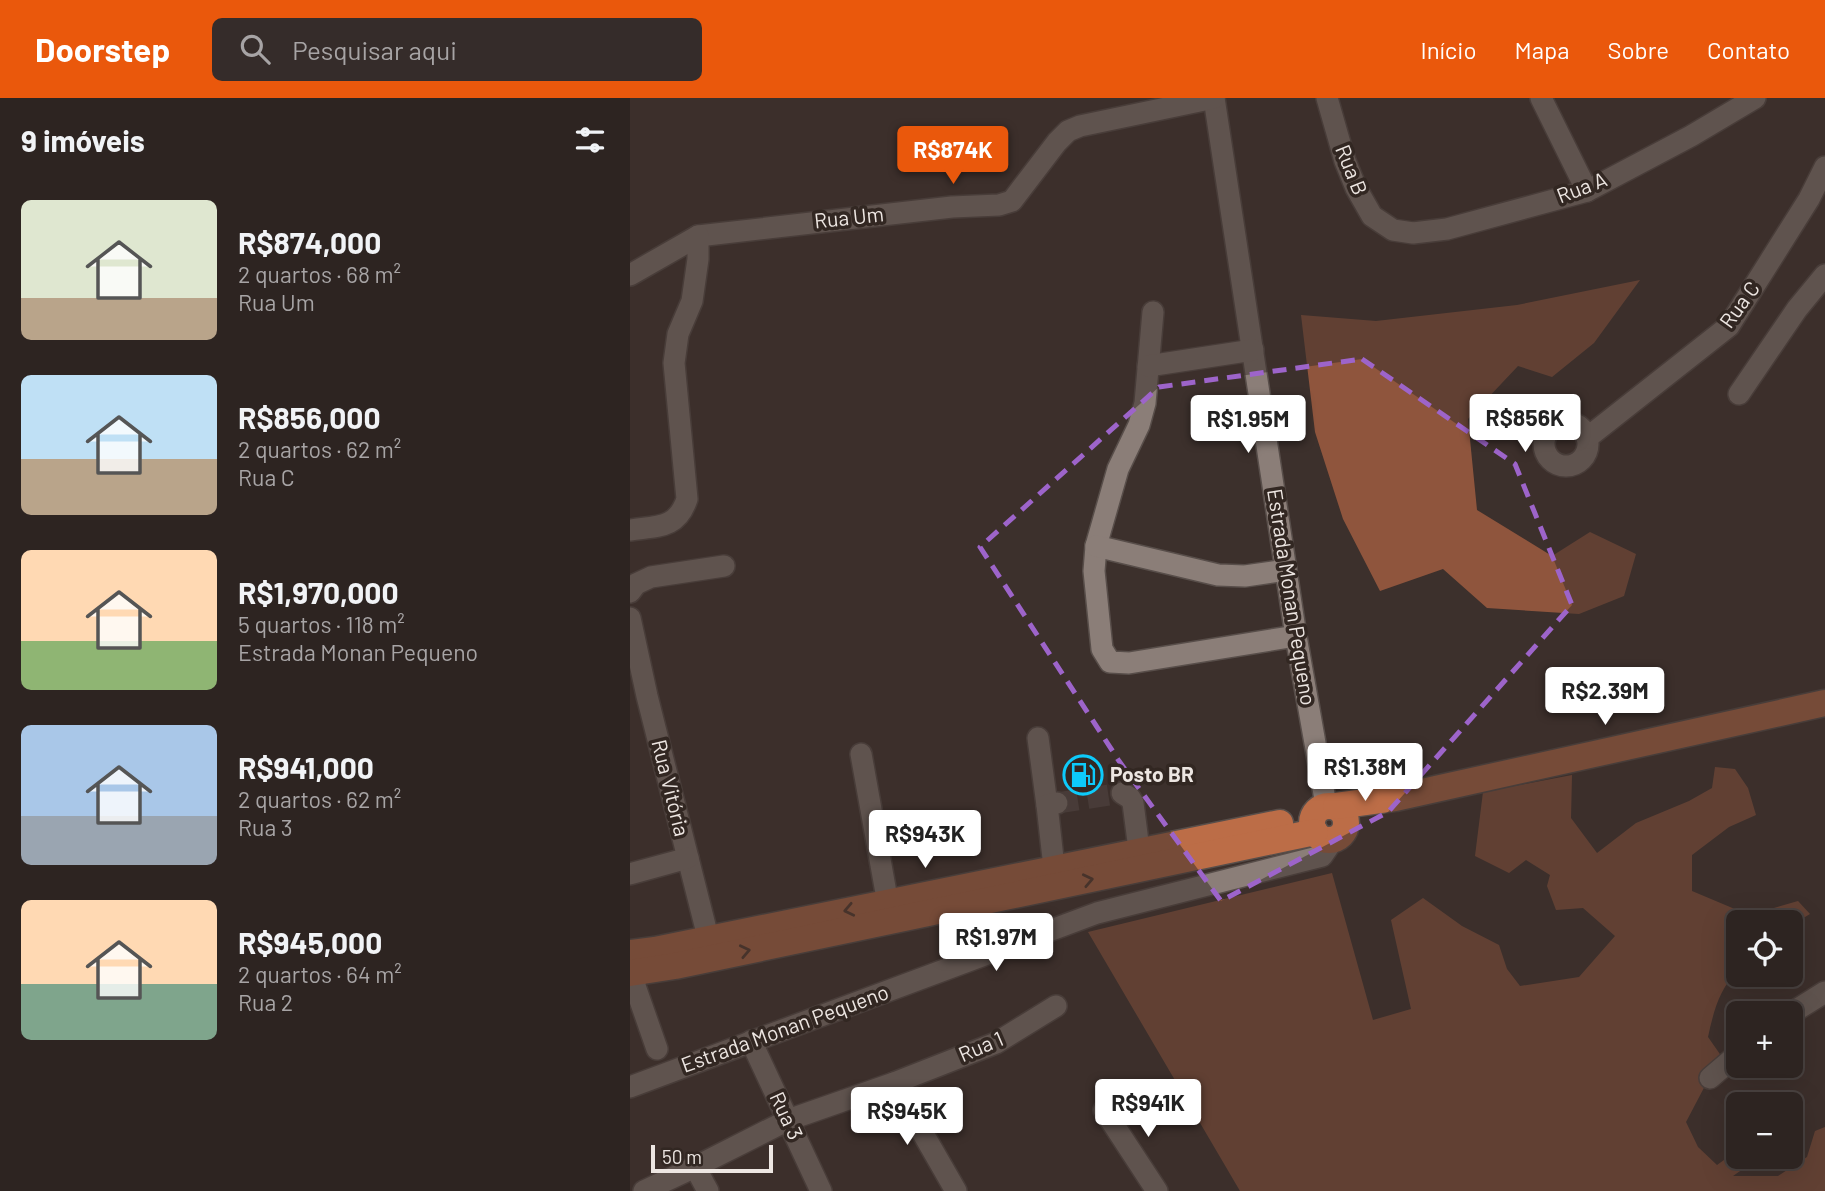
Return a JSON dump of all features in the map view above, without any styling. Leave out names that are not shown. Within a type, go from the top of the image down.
[{"type":"main road","points":[[632,966],[1328,821],[1395,798],[1825,703]]},
{"type":"street","name":"Rua Um","points":[[630,275],[698,236],[952,207],[999,205],[1013,201],[1068,131],[1080,126],[1214,98]]},
{"type":"street","name":"Estrada Monan Pequeno","points":[[630,1087],[1097,913],[1322,856],[1328,821],[1296,636],[1214,98]]},
{"type":"street","name":"Rua B","points":[[1326,98],[1356,188],[1372,216],[1393,230]]},
{"type":"street","points":[[1541,98],[1587,191]]},
{"type":"street","name":"Rua A","points":[[1393,230],[1413,233],[1447,229],[1587,191],[1691,136],[1755,98]]},
{"type":"street","name":"Rua C","points":[[1587,438],[1729,326],[1802,210],[1825,167]]},
{"type":"street","points":[[630,530],[669,524],[682,513],[687,499],[674,363],[678,334],[692,301],[698,259],[698,236]]},
{"type":"street","points":[[1739,394],[1797,309],[1825,275]]},
{"type":"street","points":[[1153,312],[1145,403],[1139,425],[1118,470],[1096,545],[1094,571],[1102,649],[1110,662],[1129,663],[1296,636]]},
{"type":"street","points":[[1149,366],[1253,350]]},
{"type":"street","points":[[1096,545],[1218,575],[1245,576],[1286,570]]},
{"type":"street","points":[[630,593],[636,584],[651,577],[724,566]]},
{"type":"street","name":"Rua Vitória","points":[[630,618],[638,699],[688,858],[711,948]]},
{"type":"street","points":[[1038,738],[1052,804],[1055,877]]},
{"type":"street","points":[[861,754],[889,911]]},
{"type":"street","points":[[1122,793],[1133,803],[1140,860]]},
{"type":"street","points":[[630,874],[688,858]]},
{"type":"street","points":[[632,966],[635,986],[657,1049]]},
{"type":"street","points":[[1803,1006],[1825,992]]},
{"type":"street","name":"Rua 1","points":[[644,1191],[788,1120],[894,1083],[996,1043],[1056,1006]]},
{"type":"street","name":"Rua 3","points":[[751,1041],[821,1191]]},
{"type":"street","points":[[1710,1078],[1726,1064]]},
{"type":"street","points":[[894,1083],[956,1191]]},
{"type":"street","points":[[1104,1110],[1157,1191]]},
{"type":"street","points":[[695,1167],[708,1191]]},
{"type":"highlighted area","points":[[1362,359],[1515,464],[1572,605],[1388,812],[1221,901],[1119,761],[980,547],[1159,387]]},
{"type":"shaded area","points":[[1640,280],[1594,343],[1552,377],[1518,366],[1468,419],[1477,510],[1552,556],[1590,532],[1636,554],[1624,596],[1579,614],[1487,608],[1443,569],[1380,591],[1343,519],[1315,432],[1301,315],[1376,321],[1517,305]]},
{"type":"shaded area","points":[[1715,767],[1735,769],[1748,788],[1756,815],[1729,827],[1692,855],[1692,891],[1737,910],[1726,910],[1726,985],[1715,1010],[1708,1037],[1726,1063],[1726,1072],[1707,1082],[1686,1122],[1698,1147],[1717,1165],[1726,1159],[1726,1169],[1743,1169],[1733,1176],[1778,1176],[1789,1169],[1803,1169],[1803,1160],[1807,1157],[1815,1131],[1825,1127],[1825,1191],[1240,1191],[1088,932],[1332,873],[1373,1020],[1411,1009],[1391,920],[1423,898],[1462,926],[1499,945],[1507,969],[1520,986],[1579,977],[1615,936],[1583,908],[1556,910],[1547,886],[1550,875],[1526,860],[1509,873],[1475,856],[1483,792],[1572,775],[1571,818],[1597,853],[1636,823],[1689,801],[1712,788]]},
{"type":"shaded area","points":[[1798,901],[1810,914],[1803,918],[1803,910],[1766,910]]},
{"type":"tunnel","points":[[1057,803],[1122,793]]},
{"type":"place","name":"Posto BR","points":[[1083,775]]}]
